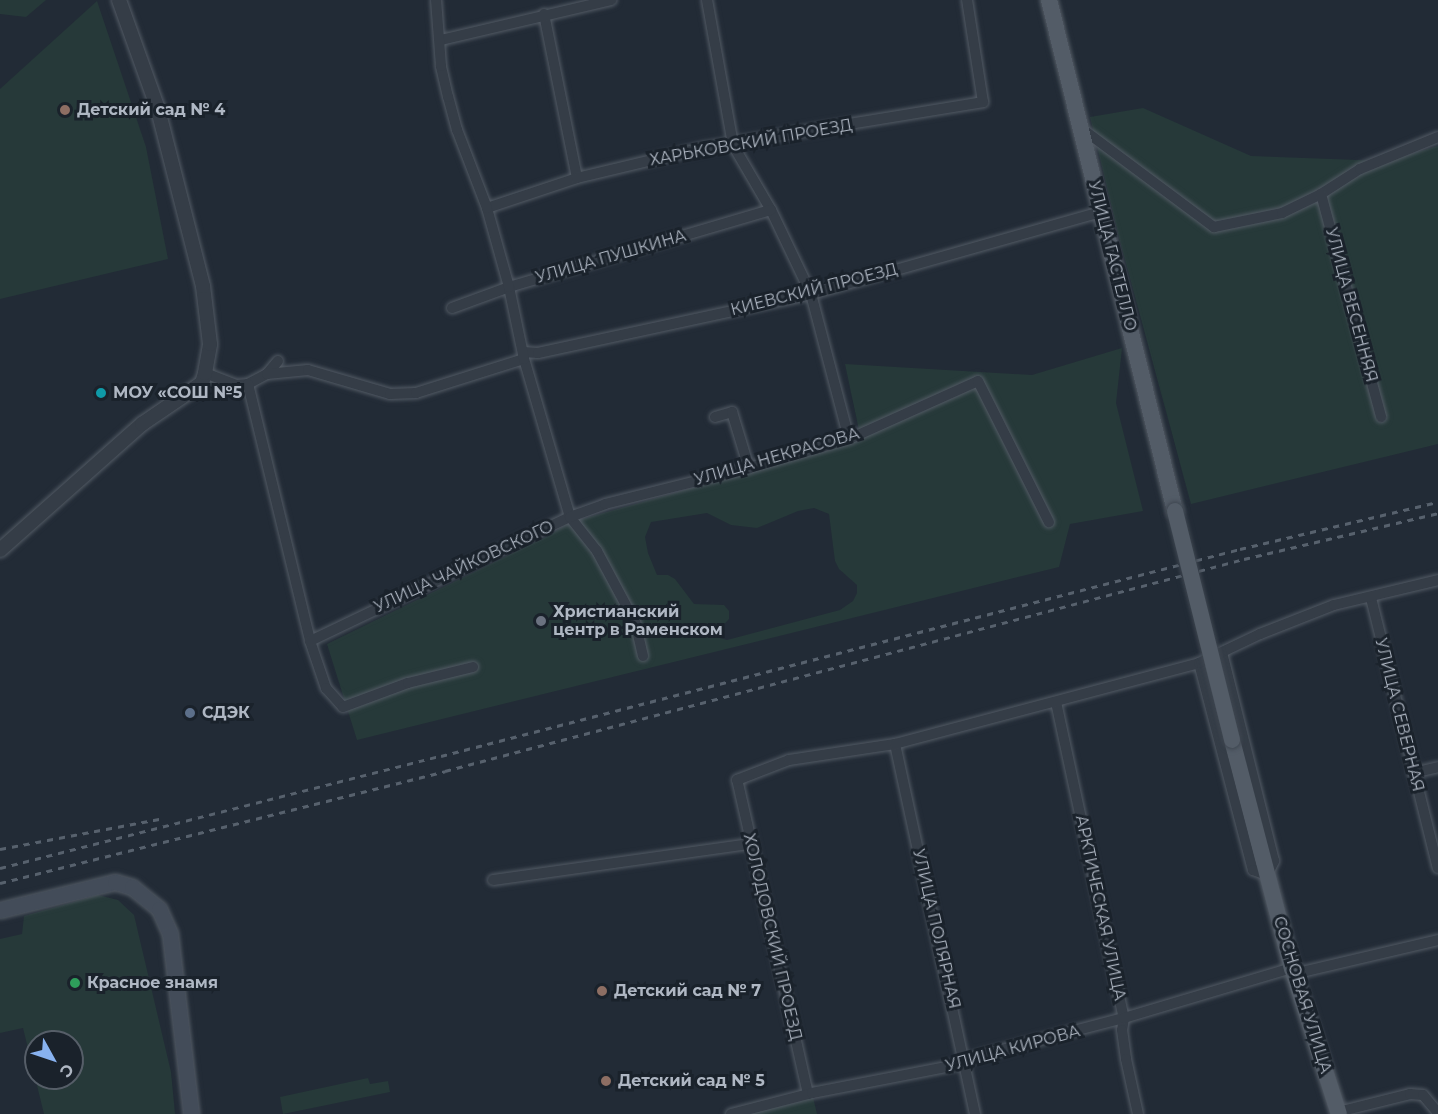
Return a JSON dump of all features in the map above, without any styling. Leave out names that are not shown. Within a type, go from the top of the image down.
[{"type":"main road","name":"УЛИЦА ГАСТЕЛЛО","points":[[1049,0],[1232,741]]},
{"type":"main road","name":"СОСНОВАЯ УЛИЦА","points":[[1232,741],[1292,968],[1338,1113]]},
{"type":"main road","points":[[0,910],[115,882],[132,886],[159,909],[170,934],[191,1114]]},
{"type":"street","points":[[0,550],[142,424],[202,383],[205,373],[210,344],[203,286],[158,109],[119,0]]},
{"type":"street","name":"УЛИЦА ЧАЙКОВСКОГО","points":[[310,641],[570,517],[524,355],[509,287],[487,207],[457,130],[448,97],[441,66],[441,40],[436,0]]},
{"type":"street","points":[[441,40],[544,14],[574,3],[611,0]]},
{"type":"street","points":[[707,0],[733,145],[771,210],[811,294],[849,438]]},
{"type":"street","name":"ХАРЬКОВСКИЙ ПРОЕЗД","points":[[487,207],[577,178],[703,148],[733,145],[983,102],[967,0]]},
{"type":"street","points":[[544,14],[577,178]]},
{"type":"street","points":[[1081,128],[1214,227],[1282,213],[1321,194],[1360,169],[1438,137]]},
{"type":"street","name":"УЛИЦА ВЕСЕННЯЯ","points":[[1321,194],[1381,417]]},
{"type":"street","name":"УЛИЦА ПУШКИНА","points":[[452,308],[509,287],[771,210]]},
{"type":"street","name":"КИЕВСКИЙ ПРОЕЗД","points":[[267,374],[308,370],[390,394],[416,393],[524,355],[811,294],[1101,212]]},
{"type":"street","points":[[205,373],[237,385],[248,384],[267,374],[278,361]]},
{"type":"street","name":"УЛИЦА НЕКРАСОВА","points":[[570,517],[605,504],[749,468],[849,438],[978,381],[1049,522]]},
{"type":"street","points":[[248,384],[310,641],[326,688],[343,707],[408,683],[473,667]]},
{"type":"street","points":[[715,417],[732,412],[749,468]]},
{"type":"street","points":[[570,517],[597,551],[635,622],[643,656]]},
{"type":"street","points":[[895,744],[1199,663],[1260,634],[1334,605],[1371,598],[1438,580]]},
{"type":"street","name":"УЛИЦА СЕВЕРНАЯ","points":[[1371,598],[1438,868]]},
{"type":"street","points":[[1199,663],[1254,870],[1267,875],[1274,861],[1222,652]]},
{"type":"street","name":"АРКТИЧЕСКАЯ УЛИЦА","points":[[1056,702],[1124,1018],[1122,1030],[1126,1059],[1138,1114]]},
{"type":"street","name":"ХОЛОДОВСКИЙ ПРОЕЗД","points":[[808,1094],[737,780],[789,760],[895,744]]},
{"type":"street","name":"УЛИЦА ПОЛЯРНАЯ","points":[[895,744],[966,1063],[975,1114]]},
{"type":"street","points":[[1413,773],[1438,767]]},
{"type":"street","points":[[493,880],[750,844]]},
{"type":"street","name":"УЛИЦА КИРОВА","points":[[731,1114],[808,1094],[966,1063],[971,1058],[1124,1018],[1292,968],[1302,972],[1438,940]]},
{"type":"street","points":[[1338,1113],[1410,1094],[1423,1095],[1438,1113]]},
{"type":"shaded area","points":[[0,0],[46,0],[26,17],[0,14]]},
{"type":"shaded area","points":[[97,1],[146,147],[168,259],[0,299],[0,89]]},
{"type":"shaded area","points":[[1143,108],[1251,156],[1386,161],[1438,146],[1438,444],[1191,504],[1120,241],[1090,117]]},
{"type":"shaded area","points":[[1122,348],[1116,403],[1143,511],[1070,524],[1059,567],[357,740],[327,644],[550,535],[568,523],[861,440],[845,364],[1032,375]],"holes":[[[814,508],[829,514],[835,561],[839,569],[857,585],[857,593],[853,601],[840,610],[727,640],[720,638],[718,631],[729,619],[729,611],[724,605],[694,604],[675,579],[668,575],[657,575],[648,553],[645,537],[651,522],[707,513],[731,525],[757,528],[798,511]]]},
{"type":"shaded area","name":"Красное знамя","points":[[98,895],[118,900],[134,915],[171,1072],[175,1114],[44,1114],[38,1090],[84,1090],[84,1030],[24,1030],[24,1032],[23,1028],[0,1033],[0,939],[22,934],[24,916]]},
{"type":"shaded area","points":[[368,1078],[370,1084],[388,1081],[390,1092],[283,1114],[280,1097]]},
{"type":"shaded area","points":[[812,1093],[817,1114],[746,1114]]},
{"type":"railway","points":[[0,868],[1240,549],[1438,502]]},
{"type":"railway","points":[[0,883],[445,771],[1244,559],[1438,513]]},
{"type":"railway","points":[[0,849],[159,819]]},
{"type":"place","name":"Детский сад № 4","points":[[65,110]]},
{"type":"place","name":"МОУ «СОШ №5","points":[[101,393]]},
{"type":"place","name":"Христианский центр в Раменском","points":[[541,621]]},
{"type":"place","name":"СДЭК","points":[[190,713]]},
{"type":"place","name":"Красное знамя","points":[[75,983]]},
{"type":"place","name":"Детский сад № 7","points":[[602,991]]},
{"type":"place","name":"Детский сад № 5","points":[[606,1081]]}]
